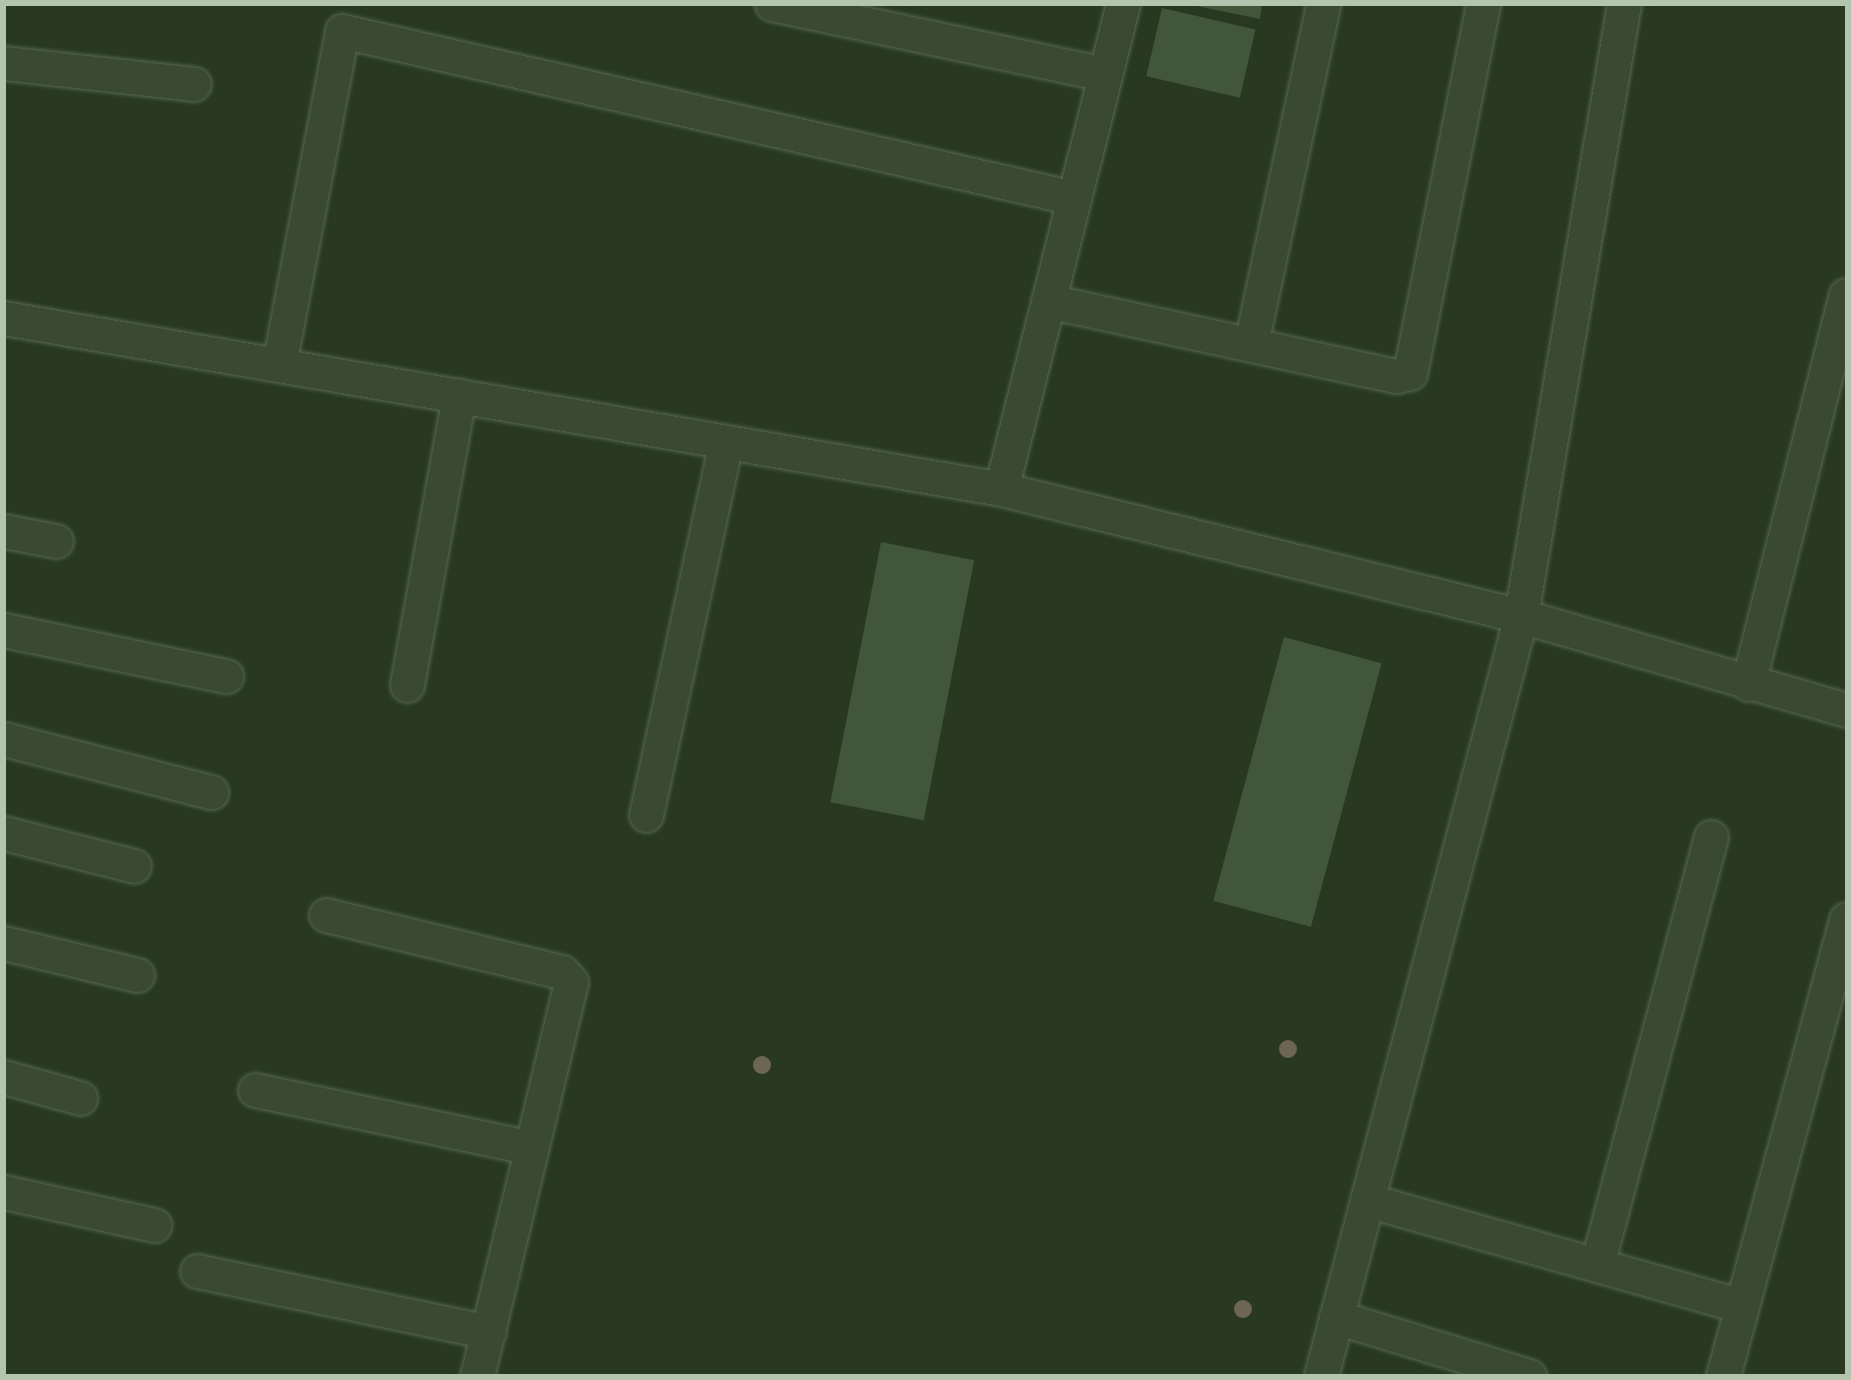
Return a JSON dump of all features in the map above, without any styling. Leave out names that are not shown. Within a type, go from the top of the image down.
[{"type":"street","points":[[772,4],[1106,74]]},
{"type":"street","points":[[1001,489],[1123,4]]},
{"type":"street","points":[[1251,344],[1323,4]]},
{"type":"street","points":[[1048,301],[1396,376],[1410,373],[1483,4]]},
{"type":"street","points":[[1320,1376],[1521,616],[1624,4]]},
{"type":"street","points":[[279,365],[345,18],[1074,198]]},
{"type":"street","points":[[4,63],[194,84]]},
{"type":"street","points":[[1748,684],[1846,295]]},
{"type":"street","points":[[4,318],[1001,489],[1521,616],[1748,684],[1846,710]]},
{"type":"street","points":[[407,685],[459,396]]},
{"type":"street","points":[[646,815],[726,442]]},
{"type":"street","points":[[4,531],[56,542]]},
{"type":"street","points":[[4,630],[226,676]]},
{"type":"street","points":[[4,739],[212,792]]},
{"type":"street","points":[[4,833],[134,866]]},
{"type":"street","points":[[1597,1265],[1711,837]]},
{"type":"street","points":[[326,915],[562,972],[571,982],[529,1148],[489,1332],[477,1376]]},
{"type":"street","points":[[1723,1376],[1846,919]]},
{"type":"street","points":[[4,943],[137,975]]},
{"type":"street","points":[[4,1077],[80,1098]]},
{"type":"street","points":[[255,1090],[529,1148]]},
{"type":"street","points":[[4,1192],[154,1225]]},
{"type":"street","points":[[1367,1200],[1741,1306]]},
{"type":"street","points":[[196,1271],[489,1332]]},
{"type":"street","points":[[1336,1317],[1530,1376]]},
{"type":"building","points":[[1187,4],[1262,4],[1260,19]]},
{"type":"building","points":[[1162,8],[1256,30],[1240,98],[1146,76]]},
{"type":"building","points":[[881,542],[974,560],[924,820],[830,802]]},
{"type":"building","points":[[1284,637],[1382,663],[1311,927],[1213,901]]}]
